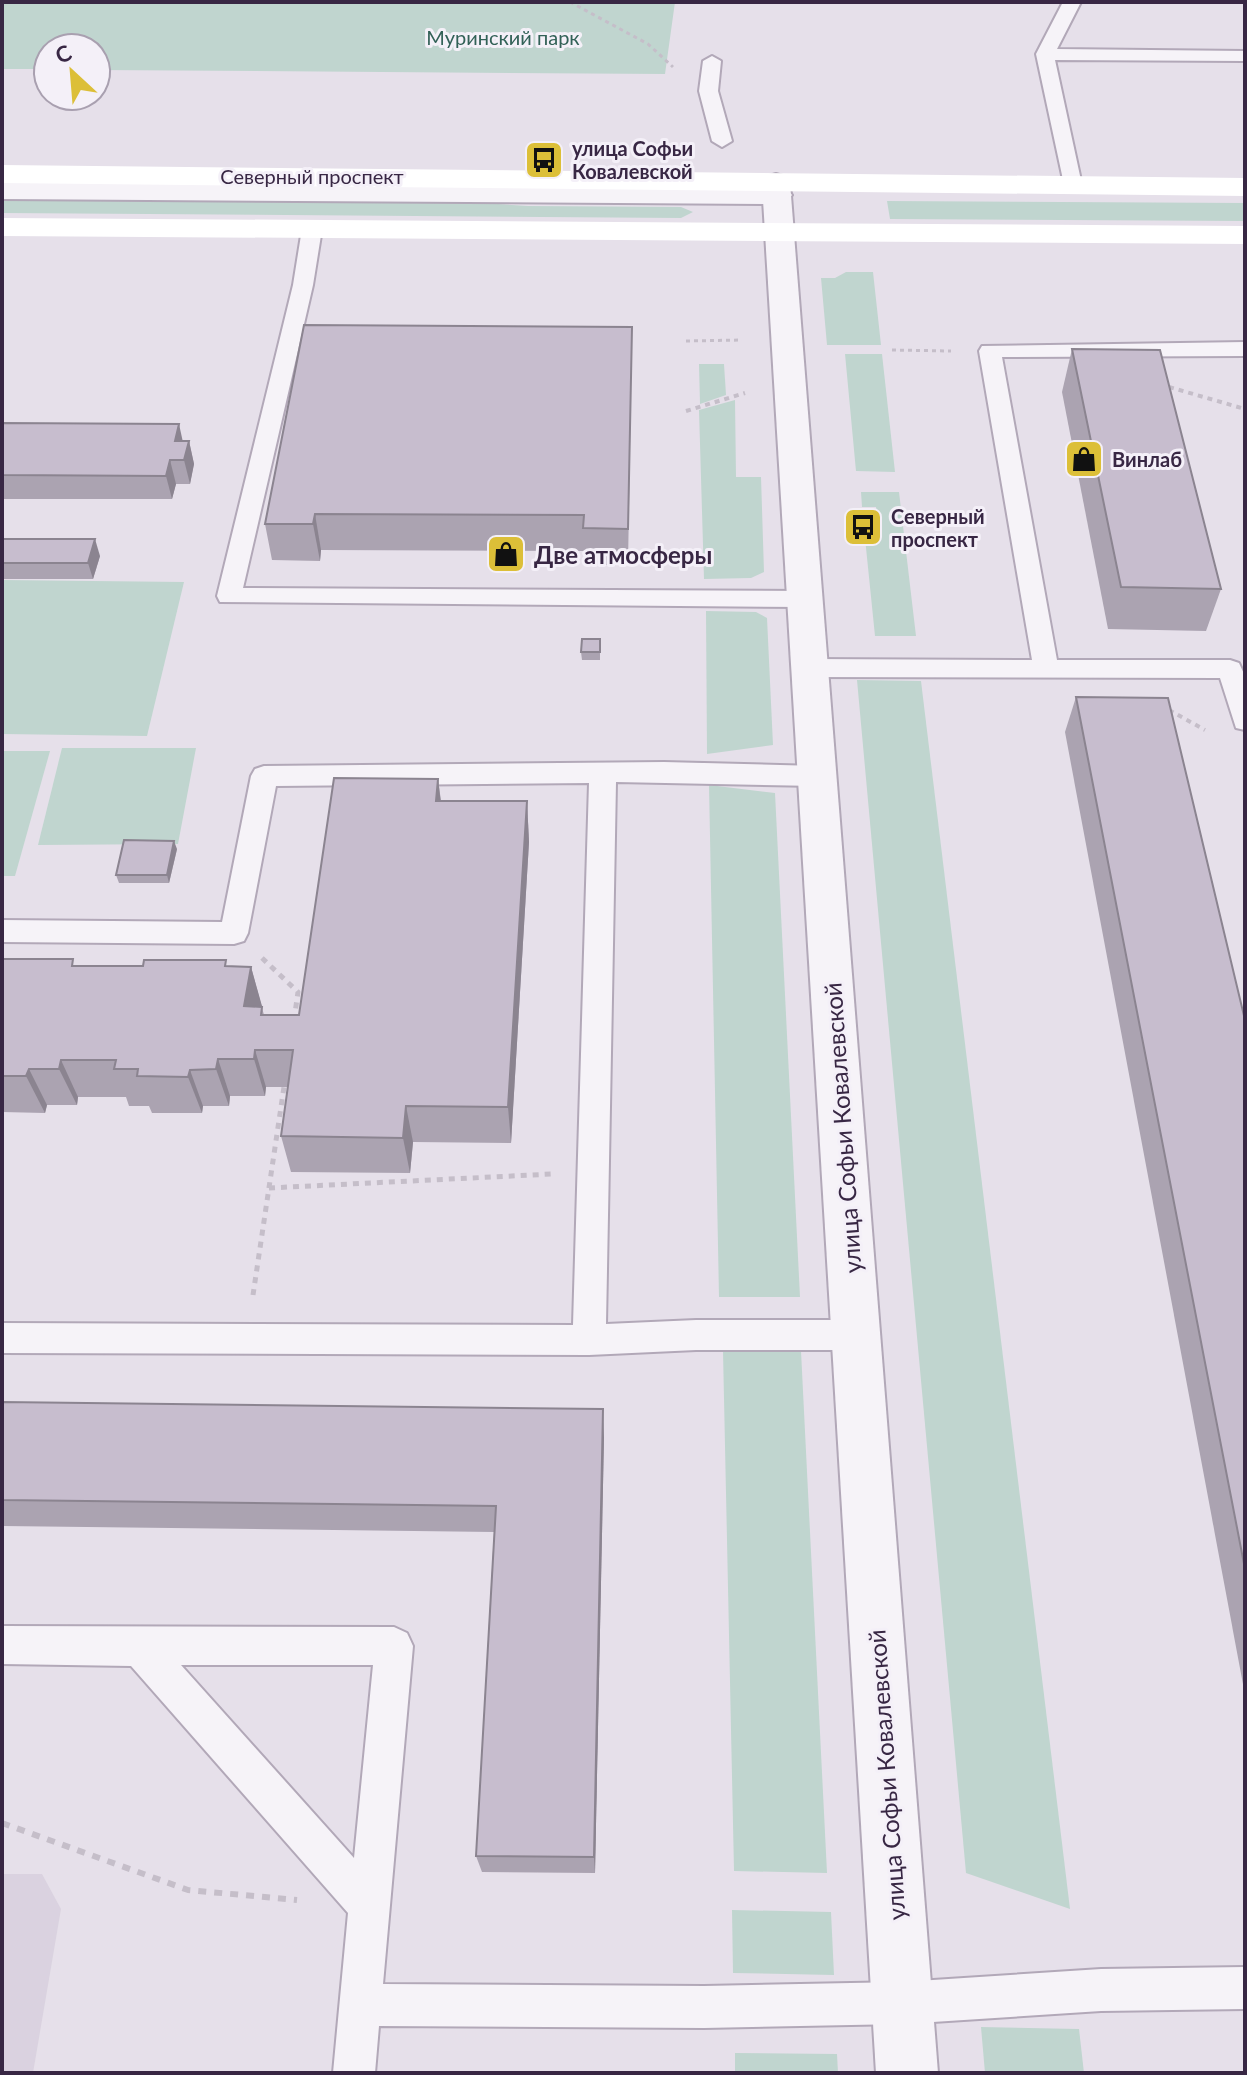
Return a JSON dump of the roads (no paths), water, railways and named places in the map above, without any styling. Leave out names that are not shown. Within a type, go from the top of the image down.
[{"type":"main road","name":"Северный проспект","points":[[2,174],[683,179],[777,204],[1245,235]]},
{"type":"main road","name":"Северный проспект","points":[[2,227],[312,229],[1072,185],[1245,187]]},
{"type":"street","name":"Северный проспект","points":[[2,190],[777,204]]},
{"type":"street","name":"улица Софьи Ковалевской","points":[[777,204],[907,2073]]},
{"type":"lane","points":[[1072,2],[1045,54],[1072,185]]},
{"type":"lane","points":[[1045,54],[1245,56]]},
{"type":"lane","points":[[712,61],[707,74],[708,100],[722,141]]},
{"type":"lane","points":[[312,229],[303,285],[229,596],[805,599]]},
{"type":"lane","points":[[1046,668],[990,351],[1245,349]]},
{"type":"lane","points":[[809,668],[1230,669],[1245,721]]},
{"type":"lane","points":[[589,1340],[603,773]]},
{"type":"lane","points":[[2,931],[234,933],[264,776],[603,773],[817,776]]},
{"type":"lane","points":[[2,1338],[589,1340],[696,1335],[856,1335]]},
{"type":"lane","points":[[2,1645],[394,1646],[354,2073]]},
{"type":"lane","points":[[140,1647],[369,1906]]},
{"type":"lane","points":[[360,2005],[704,2007],[902,2003],[1101,1990],[1245,1988]]},
{"type":"place","name":"улица Софьи Ковалевской","points":[[544,160]]},
{"type":"place","name":"Винлаб","points":[[1084,459]]},
{"type":"place","name":"Северный проспект","points":[[863,527]]},
{"type":"place","name":"Две атмосферы","points":[[506,554]]},
{"type":"park label","name":"Муринский парк","points":[[503,37]]}]
